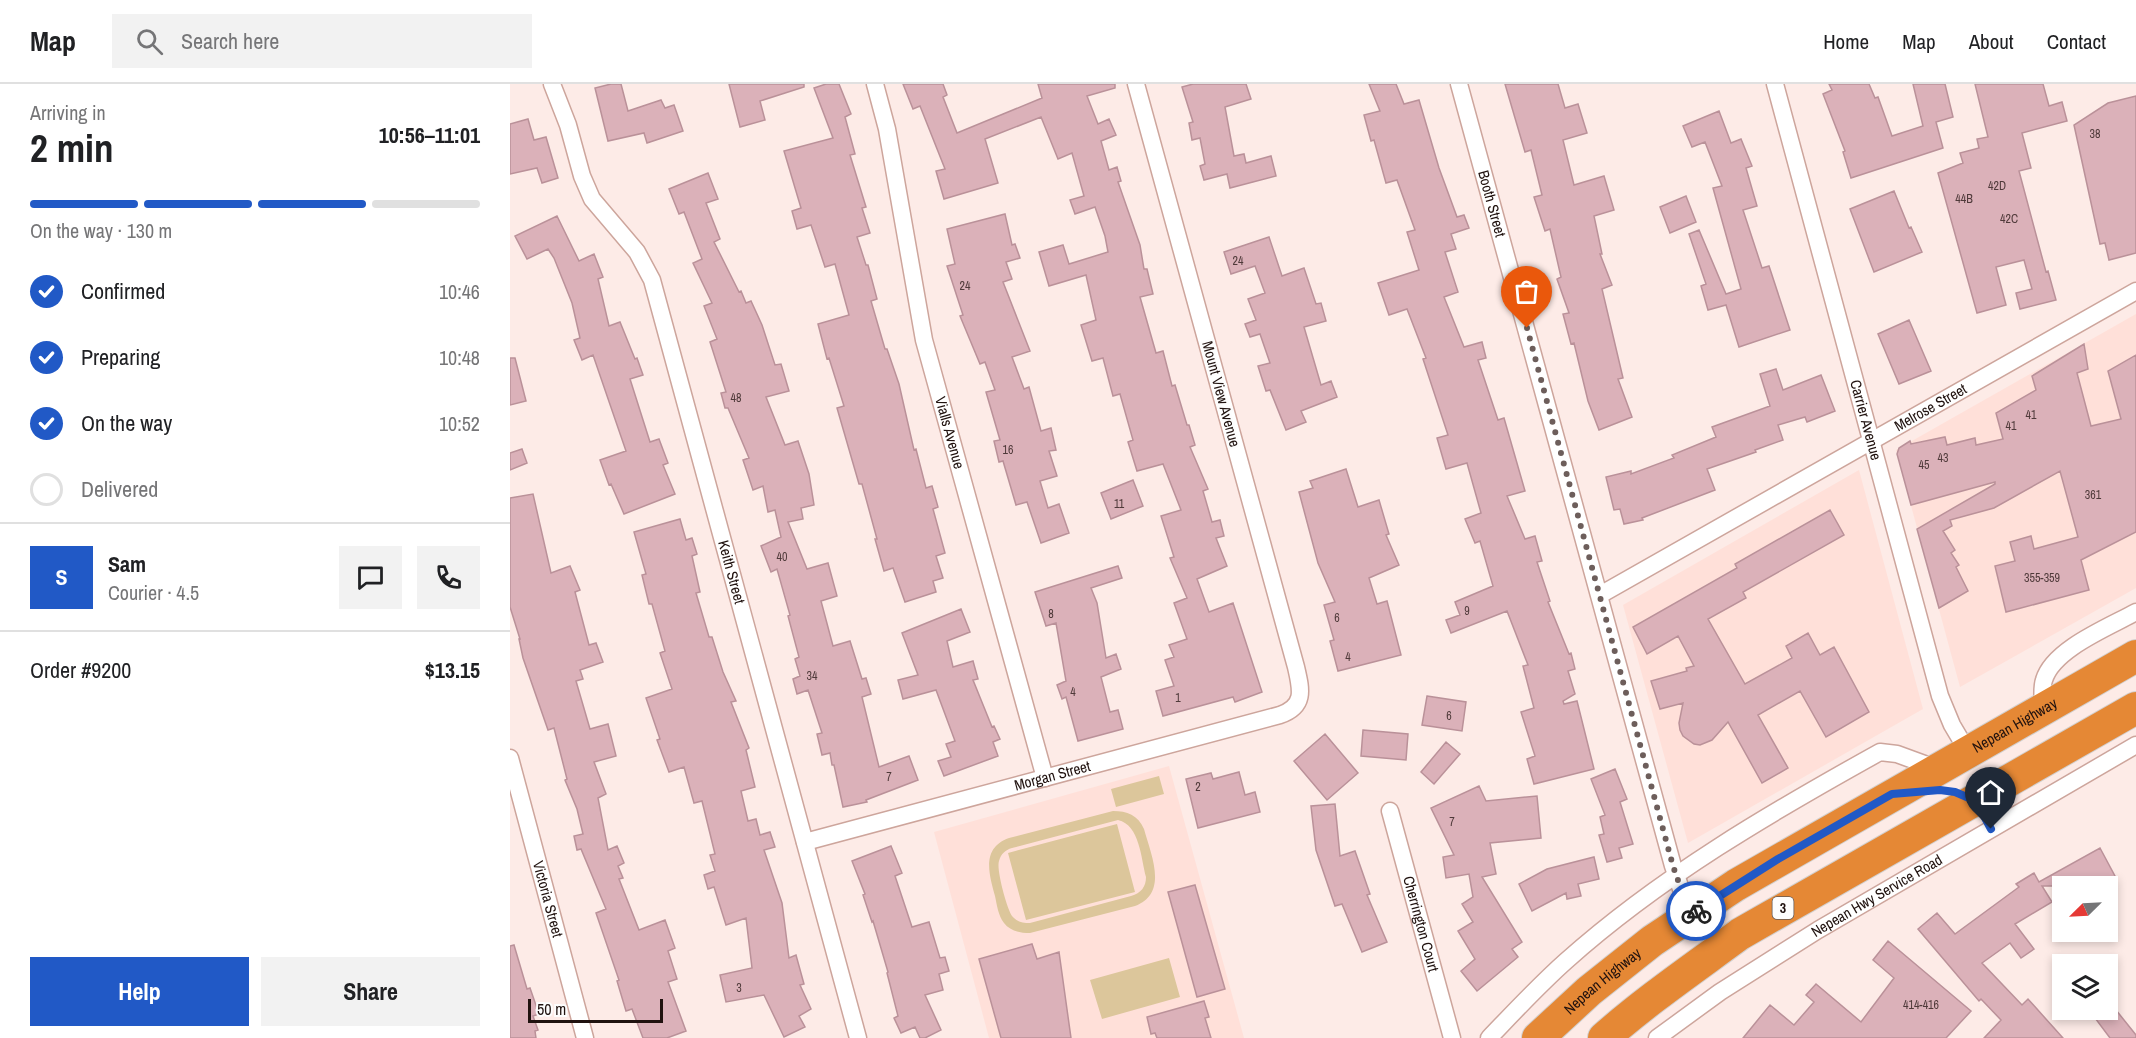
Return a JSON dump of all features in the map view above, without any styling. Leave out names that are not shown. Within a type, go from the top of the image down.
[{"type":"highway","name":"Nepean Highway","points":[[1538,1038],[1611,973],[1690,915],[1778,859],[2136,656]]},
{"type":"highway","name":"3","points":[[1604,1038],[1684,974],[1740,934],[1804,896],[1983,815],[2034,765],[2136,708]]},
{"type":"highway","points":[[1968,752],[2034,765]]},
{"type":"highway","points":[[1892,794],[1950,790],[1983,815]]},
{"type":"street","name":"Keith Street","points":[[552,84],[568,125],[582,176],[592,199],[637,252],[652,280],[858,1038]]},
{"type":"street","name":"Keith Street","points":[[563,84],[568,125]]},
{"type":"street","name":"Vialls Avenue","points":[[875,84],[887,129],[924,340],[1045,778]]},
{"type":"street","name":"Mount View Avenue","points":[[1136,84],[1296,667],[1301,691],[1297,704]]},
{"type":"street","name":"Booth Street","points":[[1459,84],[1676,876],[1690,915]]},
{"type":"street","name":"Carrier Avenue","points":[[1775,84],[1940,696],[1968,752]]},
{"type":"street","name":"Melrose Street","points":[[1600,595],[2136,291]]},
{"type":"street","points":[[2043,708],[2044,679],[2055,662],[2070,648],[2136,612]]},
{"type":"street","name":"Morgan Street","points":[[805,842],[1280,715],[1289,712],[1297,704]]},
{"type":"street","name":"Nepean Hwy Service Road","points":[[1658,1038],[1689,1013],[1818,930],[1983,815],[2136,745]]},
{"type":"street","points":[[1489,1038],[1566,961],[1634,905],[1718,846],[1880,752],[1897,754],[1938,769]]},
{"type":"street","name":"Victoria Street","points":[[510,758],[585,1038]]},
{"type":"street","name":"Cherrington Court","points":[[1390,811],[1452,1038]]},
{"type":"shaded area","points":[[2136,314],[2136,588],[1960,687],[1896,450]]},
{"type":"shaded area","points":[[1859,470],[1923,709],[1688,843],[1623,605]]},
{"type":"shaded area","points":[[1169,766],[1244,1038],[989,1038],[934,832]]},
{"type":"shaded area","points":[[1159,776],[1164,794],[1116,807],[1111,789]]},
{"type":"shaded area","points":[[1113,811],[1127,813],[1139,820],[1144,829],[1155,872],[1152,892],[1135,906],[1030,933],[1016,931],[1006,926],[1000,917],[989,871],[989,862],[994,848],[1009,838]],"holes":[[[1118,820],[1125,823],[1135,835],[1146,877],[1144,887],[1138,893],[1030,923],[1020,922],[1012,916],[1005,898],[998,865],[1005,851]]]},
{"type":"shaded area","points":[[1117,824],[1135,892],[1026,920],[1008,853]]},
{"type":"shaded area","points":[[1169,958],[1180,997],[1102,1019],[1090,980]]},
{"type":"building","points":[[621,84],[628,111],[661,100],[665,108],[674,105],[683,131],[647,143],[644,133],[608,141],[595,88]]},
{"type":"building","points":[[729,84],[804,84],[804,87],[760,101],[765,120],[740,127]]},
{"type":"building","points":[[826,84],[839,84],[851,114],[845,117],[855,154],[850,155],[866,207],[862,208],[870,233],[857,237],[866,265],[868,265],[877,299],[871,301],[885,349],[887,349],[899,384],[914,450],[916,449],[926,488],[932,486],[938,507],[933,509],[945,553],[936,556],[943,578],[933,581],[936,592],[905,602],[893,568],[884,571],[862,484],[859,484],[837,408],[844,406],[829,358],[827,359],[818,324],[849,315],[835,264],[825,267],[811,225],[797,229],[792,211],[801,208],[784,151],[833,138],[814,88]]},
{"type":"building","points":[[903,84],[943,84],[947,95],[943,97],[957,133],[1042,98],[1038,84],[1115,84],[1115,88],[1087,96],[1098,124],[1109,119],[1116,135],[1101,141],[1109,170],[1117,167],[1121,181],[1118,182],[1140,245],[1144,269],[1147,269],[1153,294],[1140,297],[1156,353],[1163,351],[1172,386],[1175,385],[1187,425],[1189,425],[1195,445],[1190,447],[1208,489],[1203,491],[1212,522],[1220,520],[1224,536],[1216,538],[1227,566],[1197,579],[1209,612],[1233,603],[1262,692],[1235,702],[1233,697],[1163,716],[1156,691],[1174,686],[1165,660],[1174,657],[1169,645],[1187,639],[1174,603],[1187,598],[1170,558],[1174,557],[1161,516],[1181,510],[1163,464],[1137,471],[1128,442],[1133,440],[1120,394],[1113,396],[1103,358],[1092,361],[1081,325],[1096,320],[1086,275],[1049,286],[1039,252],[1063,245],[1069,264],[1108,252],[1095,207],[1075,214],[1070,200],[1084,196],[1072,153],[1058,159],[1041,117],[985,139],[998,183],[944,199],[936,171],[945,169],[920,106],[913,109]]},
{"type":"building","points":[[1193,84],[1246,84],[1251,99],[1225,107],[1234,156],[1244,154],[1246,163],[1271,156],[1276,176],[1230,188],[1227,174],[1204,180],[1200,166],[1205,164],[1200,138],[1192,140],[1189,123],[1193,122],[1182,87]]},
{"type":"building","points":[[1369,84],[1396,84],[1404,104],[1419,100],[1439,168],[1457,217],[1464,215],[1469,228],[1451,234],[1456,249],[1445,252],[1458,292],[1444,297],[1464,347],[1482,342],[1486,358],[1478,360],[1498,420],[1504,418],[1525,491],[1507,496],[1525,539],[1535,536],[1542,561],[1537,562],[1550,601],[1548,602],[1569,654],[1571,653],[1575,669],[1568,671],[1575,694],[1563,701],[1564,704],[1577,701],[1594,769],[1534,784],[1527,759],[1535,756],[1521,712],[1534,708],[1523,666],[1528,665],[1507,611],[1451,633],[1446,620],[1460,615],[1455,602],[1493,586],[1480,541],[1475,543],[1465,519],[1481,513],[1467,463],[1446,469],[1437,438],[1448,435],[1423,359],[1426,358],[1407,309],[1389,315],[1378,283],[1419,270],[1407,232],[1415,230],[1397,180],[1386,183],[1374,140],[1371,141],[1364,115],[1380,111]]},
{"type":"building","points":[[1505,84],[1558,84],[1565,108],[1578,104],[1587,133],[1563,140],[1574,185],[1604,176],[1614,210],[1594,216],[1602,254],[1600,254],[1612,285],[1602,289],[1623,378],[1618,379],[1632,417],[1599,430],[1588,401],[1574,343],[1571,344],[1563,314],[1569,313],[1557,279],[1561,277],[1550,229],[1545,231],[1534,197],[1542,195],[1531,150],[1525,152]]},
{"type":"building","points":[[1829,84],[1869,84],[1875,98],[1878,97],[1892,136],[1923,126],[1913,84],[1945,84],[1953,117],[1936,122],[1943,148],[1851,178],[1843,152],[1845,151],[1823,94],[1832,90]]},
{"type":"building","points":[[1975,84],[2043,84],[2049,106],[2062,102],[2067,121],[2022,133],[2031,168],[2019,171],[2046,272],[2048,271],[2056,300],[2020,309],[2016,293],[2032,289],[2024,260],[1996,267],[2006,305],[1977,313],[1938,173],[1963,163],[1960,153],[1979,148],[1977,139],[1988,137]]},
{"type":"building","points":[[2136,96],[2136,253],[2109,260],[2105,243],[2100,244],[2074,125],[2108,103]]},
{"type":"building","points":[[1719,111],[1731,143],[1741,139],[1752,166],[1746,168],[1757,206],[1743,210],[1762,268],[1769,266],[1790,330],[1739,347],[1726,305],[1708,310],[1701,286],[1706,284],[1689,234],[1699,230],[1726,294],[1741,289],[1713,188],[1722,186],[1705,142],[1692,147],[1683,126]]},
{"type":"building","points":[[528,119],[534,140],[546,137],[558,178],[542,183],[537,168],[510,174],[510,124]]},
{"type":"building","points":[[708,173],[718,199],[706,203],[720,239],[714,242],[739,292],[741,291],[746,303],[751,301],[762,325],[775,365],[781,364],[789,391],[766,397],[785,445],[798,441],[809,474],[814,505],[801,508],[803,519],[788,522],[807,569],[828,563],[837,596],[821,601],[833,646],[850,641],[862,679],[866,678],[871,694],[862,697],[879,767],[909,756],[918,780],[866,800],[867,802],[843,807],[830,753],[822,755],[817,734],[822,733],[808,690],[797,694],[793,679],[800,676],[795,659],[799,657],[788,616],[790,615],[777,569],[771,572],[761,546],[781,537],[775,510],[768,512],[763,486],[753,490],[743,460],[749,458],[728,408],[725,408],[721,393],[726,392],[710,342],[717,339],[704,306],[712,303],[693,263],[702,259],[684,212],[679,214],[669,189]]},
{"type":"building","points":[[1894,191],[1909,228],[1911,227],[1922,252],[1874,272],[1850,209]]},
{"type":"building","points":[[1686,196],[1696,222],[1670,233],[1660,207]]},
{"type":"building","points":[[1005,214],[1012,245],[1015,244],[1020,258],[1006,262],[1012,279],[1003,282],[1030,351],[1012,357],[1024,389],[1029,387],[1041,431],[1051,428],[1056,450],[1049,451],[1057,476],[1040,481],[1048,508],[1059,504],[1069,533],[1041,543],[1027,502],[1016,505],[1003,461],[999,462],[994,441],[1000,440],[986,392],[995,390],[985,362],[980,364],[960,316],[963,315],[947,266],[955,264],[947,229]]},
{"type":"building","points":[[557,216],[579,261],[594,254],[603,277],[598,279],[609,326],[620,322],[635,359],[637,358],[643,375],[630,379],[650,442],[659,439],[668,463],[663,465],[675,494],[624,514],[611,484],[609,485],[600,460],[626,451],[593,355],[582,360],[574,340],[580,338],[572,303],[554,258],[548,249],[527,259],[515,236]]},
{"type":"building","points":[[1269,237],[1282,276],[1304,268],[1316,304],[1321,303],[1326,321],[1304,327],[1321,385],[1331,381],[1337,397],[1301,411],[1306,422],[1286,430],[1270,390],[1266,391],[1258,366],[1270,363],[1260,334],[1250,337],[1245,324],[1256,320],[1248,299],[1265,293],[1255,266],[1231,274],[1224,252]]},
{"type":"building","points":[[1909,320],[1931,371],[1899,384],[1878,334]]},
{"type":"building","points":[[2084,344],[2088,369],[2077,373],[2091,426],[2121,419],[2108,371],[2136,355],[2136,532],[2081,560],[2089,590],[2006,612],[1995,566],[2015,561],[2010,542],[2031,536],[2034,549],[2078,537],[2060,471],[1994,508],[1950,520],[1952,526],[1943,531],[1955,550],[1951,553],[1959,565],[1956,567],[1968,591],[1939,608],[1917,529],[1995,482],[1911,505],[1897,454],[1899,448],[1910,441],[1911,444],[1945,437],[1947,445],[1975,438],[1976,445],[2003,439],[1996,413],[2036,390],[2032,376]]},
{"type":"building","points":[[510,358],[515,358],[526,401],[510,405]]},
{"type":"building","points":[[1776,369],[1783,390],[1821,375],[1835,411],[1807,422],[1805,417],[1778,425],[1783,440],[1707,469],[1715,490],[1642,518],[1643,520],[1624,524],[1620,509],[1614,510],[1606,477],[1631,471],[1631,474],[1674,458],[1672,455],[1716,437],[1712,427],[1770,406],[1760,374]]},
{"type":"building","points":[[522,449],[527,463],[510,470],[510,453]]},
{"type":"building","points":[[1346,469],[1358,507],[1379,500],[1389,534],[1386,535],[1399,565],[1369,578],[1377,604],[1387,601],[1401,655],[1338,671],[1330,641],[1334,640],[1324,605],[1335,602],[1318,563],[1299,492],[1313,488],[1310,481]]},
{"type":"building","points":[[1133,480],[1143,506],[1111,519],[1101,493]]},
{"type":"building","points":[[533,494],[551,573],[570,566],[580,590],[575,592],[589,645],[596,643],[603,662],[580,670],[583,679],[576,681],[590,729],[608,724],[616,756],[594,762],[606,794],[598,798],[608,850],[617,846],[624,863],[618,866],[623,878],[619,879],[639,930],[665,920],[675,948],[668,951],[677,979],[668,982],[686,1031],[667,1038],[643,1038],[632,1009],[626,1011],[617,981],[619,980],[596,913],[606,909],[581,849],[577,850],[574,836],[583,834],[577,809],[565,780],[567,779],[554,728],[548,730],[523,658],[510,607],[510,498]]},
{"type":"building","points":[[1830,510],[1844,535],[1743,592],[1746,598],[1708,619],[1745,684],[1792,658],[1786,646],[1808,633],[1820,655],[1834,647],[1869,712],[1826,737],[1800,691],[1758,715],[1788,768],[1762,783],[1728,722],[1712,740],[1700,745],[1694,744],[1683,736],[1680,730],[1683,703],[1660,709],[1651,681],[1687,671],[1686,668],[1694,666],[1678,636],[1647,654],[1633,627],[1737,568],[1735,564]]},
{"type":"building","points":[[680,519],[686,540],[692,538],[697,554],[692,556],[700,592],[696,593],[709,637],[712,637],[723,672],[736,701],[731,702],[749,748],[746,750],[755,787],[741,791],[748,821],[756,819],[760,835],[770,832],[775,847],[764,850],[782,903],[789,958],[796,955],[804,984],[800,985],[811,1009],[799,1016],[805,1027],[784,1037],[764,995],[726,1002],[720,975],[752,968],[746,918],[726,925],[714,887],[708,889],[704,875],[715,871],[710,855],[715,854],[702,801],[694,803],[684,767],[669,772],[657,740],[660,739],[646,698],[672,689],[660,653],[665,651],[652,604],[649,604],[642,575],[646,574],[634,532]]},
{"type":"building","points":[[1118,566],[1122,578],[1091,588],[1097,603],[1106,658],[1116,654],[1121,669],[1101,677],[1110,712],[1118,710],[1123,729],[1078,741],[1066,697],[1062,699],[1057,685],[1066,681],[1056,623],[1046,626],[1035,592]]},
{"type":"building","points":[[961,609],[970,632],[947,641],[953,667],[973,661],[978,679],[973,680],[992,727],[994,726],[1000,739],[993,742],[998,756],[944,776],[938,761],[951,757],[946,744],[955,741],[936,690],[903,699],[898,680],[918,675],[902,633]]},
{"type":"building","points":[[1427,696],[1466,702],[1462,731],[1422,725]]},
{"type":"building","points":[[1363,730],[1408,734],[1406,760],[1361,756]]},
{"type":"building","points":[[1325,734],[1358,773],[1327,800],[1294,761]]},
{"type":"building","points":[[1446,742],[1460,754],[1434,784],[1421,772]]},
{"type":"building","points":[[1615,769],[1627,799],[1620,802],[1633,844],[1619,848],[1622,858],[1607,862],[1599,835],[1604,834],[1600,817],[1605,815],[1591,779]]},
{"type":"building","points":[[1239,772],[1245,795],[1255,792],[1260,812],[1198,828],[1186,779],[1211,773],[1213,779]]},
{"type":"building","points":[[1479,786],[1486,801],[1537,796],[1541,838],[1490,843],[1496,874],[1482,877],[1522,942],[1512,949],[1518,957],[1477,991],[1461,971],[1475,959],[1458,931],[1473,922],[1462,904],[1473,897],[1469,874],[1446,878],[1443,857],[1454,855],[1431,808]]},
{"type":"building","points":[[1335,804],[1340,856],[1355,851],[1370,894],[1367,895],[1387,942],[1362,952],[1342,904],[1335,906],[1316,850],[1311,806]]},
{"type":"building","points":[[891,846],[902,873],[895,876],[912,927],[929,922],[940,958],[945,957],[949,971],[939,974],[943,990],[925,995],[941,1030],[925,1038],[920,1038],[915,1027],[901,1033],[894,1018],[898,1016],[888,972],[863,895],[865,894],[852,861]]},
{"type":"building","points":[[2100,848],[2115,876],[2052,876],[2052,886],[2042,886],[2052,902],[2015,924],[2034,949],[2021,958],[2010,943],[1982,963],[2022,1005],[2028,999],[2063,1038],[1984,1038],[2001,1020],[1981,999],[1979,1001],[1918,929],[1937,913],[1955,934],[2019,887],[2016,884],[2034,873],[2039,882]]},
{"type":"building","points":[[1594,857],[1599,879],[1578,884],[1581,896],[1567,899],[1566,893],[1532,911],[1519,884],[1547,869]]},
{"type":"building","points":[[1195,885],[1225,989],[1197,997],[1168,892]]},
{"type":"building","points":[[1888,941],[1971,1011],[1946,1038],[1743,1038],[1770,1005],[1794,1025],[1814,1002],[1806,995],[1816,984],[1861,1022],[1894,978],[1873,960]]},
{"type":"building","points":[[1032,944],[1037,959],[1059,952],[1071,1038],[1001,1038],[979,959]]},
{"type":"building","points":[[514,945],[527,989],[530,988],[539,1014],[533,1016],[538,1030],[535,1031],[536,1038],[510,1038],[510,946]]},
{"type":"building","points":[[1204,1001],[1209,1017],[1205,1018],[1211,1038],[1157,1038],[1155,1033],[1151,1034],[1147,1017]]},
{"type":"building","points":[[2118,1012],[2136,1038],[2110,1038],[2096,1020],[2118,1020]]},
{"type":"way so far","points":[[1527,328],[1673,866],[1690,915],[1696,911]]},
{"type":"route","points":[[1696,911],[1778,859],[1892,794],[1950,790],[1976,801],[1991,829]]}]
